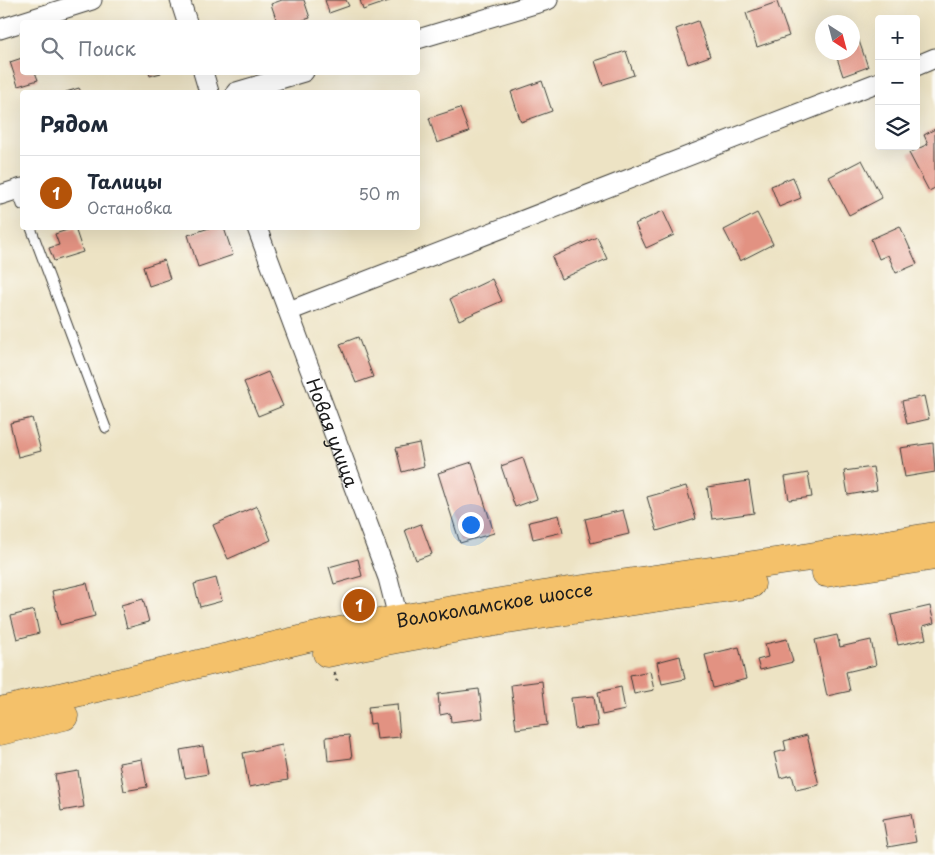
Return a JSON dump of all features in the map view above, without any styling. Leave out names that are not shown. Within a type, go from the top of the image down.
[{"type":"main road","name":"Волоколамское шоссе","points":[[0,731],[252,670],[401,628],[555,593],[803,558],[935,536]]},
{"type":"main road","name":"Волоколамское шоссе","points":[[0,711],[325,634],[556,613],[935,556]]},
{"type":"street","points":[[31,20],[92,0]]},
{"type":"street","points":[[180,0],[186,20]]},
{"type":"street","points":[[420,38],[537,2]]},
{"type":"street","points":[[0,30],[20,23]]},
{"type":"street","points":[[920,64],[935,58]]},
{"type":"street","points":[[204,75],[208,90]]},
{"type":"street","points":[[243,90],[294,75]]},
{"type":"street","points":[[289,311],[875,84]]},
{"type":"street","name":"Новая улица","points":[[258,230],[388,578],[401,628]]},
{"type":"lane","points":[[32,230],[106,428]]},
{"type":"building","points":[[282,0],[304,0],[310,18],[304,20],[276,20],[271,4]]},
{"type":"building","points":[[325,0],[346,0],[349,6],[329,13]]},
{"type":"building","points":[[360,0],[392,0],[363,10]]},
{"type":"building","points":[[777,2],[789,36],[757,47],[746,13]]},
{"type":"building","points":[[698,21],[710,56],[688,64],[676,29]]},
{"type":"building","points":[[860,44],[868,67],[843,76],[838,60],[860,60]]},
{"type":"building","points":[[626,51],[634,75],[603,85],[595,61]]},
{"type":"building","points":[[20,59],[20,75],[36,75],[38,80],[18,86],[10,62]]},
{"type":"building","points":[[542,81],[552,111],[521,122],[511,92]]},
{"type":"building","points":[[460,108],[469,132],[437,143],[429,118]]},
{"type":"building","points":[[935,129],[935,188],[929,191],[909,153],[920,150],[920,148],[928,144],[924,135]]},
{"type":"building","points":[[862,160],[882,198],[849,215],[829,177]]},
{"type":"building","points":[[793,177],[801,198],[779,207],[771,186]]},
{"type":"building","points":[[663,211],[674,235],[646,248],[635,224]]},
{"type":"building","points":[[757,213],[773,244],[740,261],[724,230]]},
{"type":"building","points":[[900,226],[917,264],[896,273],[888,255],[879,259],[871,239]]},
{"type":"building","points":[[67,230],[76,230],[83,252],[54,261],[49,248],[59,245],[55,234]]},
{"type":"building","points":[[203,230],[225,230],[233,255],[198,267],[188,235]]},
{"type":"building","points":[[597,237],[607,259],[561,279],[552,257]]},
{"type":"building","points":[[164,260],[170,279],[149,286],[143,267]]},
{"type":"building","points":[[492,279],[502,301],[459,320],[450,299]]},
{"type":"building","points":[[358,337],[373,377],[356,383],[340,344]]},
{"type":"building","points":[[268,372],[283,406],[258,416],[244,382]]},
{"type":"building","points":[[924,396],[929,419],[907,424],[902,401]]},
{"type":"building","points":[[32,418],[41,451],[18,457],[10,423]]},
{"type":"building","points":[[419,443],[424,466],[402,472],[396,448]]},
{"type":"building","points":[[933,443],[935,472],[905,477],[900,448]]},
{"type":"building","points":[[523,458],[537,499],[515,507],[501,466]]},
{"type":"building","points":[[472,462],[494,533],[460,543],[438,473]]},
{"type":"building","points":[[873,467],[877,490],[848,495],[844,471]]},
{"type":"building","points":[[808,473],[812,497],[789,500],[785,477]]},
{"type":"building","points":[[749,481],[754,513],[712,519],[707,487]]},
{"type":"building","points":[[686,486],[696,519],[657,531],[647,497]]},
{"type":"building","points":[[257,506],[271,540],[228,559],[213,525]]},
{"type":"building","points":[[623,510],[629,534],[591,543],[585,519]]},
{"type":"building","points":[[559,515],[563,532],[533,539],[529,522]]},
{"type":"building","points":[[421,524],[432,554],[416,560],[405,530]]},
{"type":"building","points":[[358,559],[362,576],[334,584],[329,567]]},
{"type":"building","points":[[216,578],[222,601],[200,607],[194,584]]},
{"type":"building","points":[[87,583],[95,616],[60,625],[52,591]]},
{"type":"building","points":[[143,599],[149,622],[127,628],[121,605]]},
{"type":"building","points":[[930,606],[934,623],[923,626],[926,639],[898,645],[891,615]]},
{"type":"building","points":[[34,610],[39,633],[17,639],[11,616]]},
{"type":"building","points":[[837,635],[840,647],[871,640],[876,665],[846,672],[850,691],[827,696],[815,640]]},
{"type":"building","points":[[787,639],[793,662],[760,670],[757,660],[768,657],[765,644]]},
{"type":"building","points":[[739,647],[746,679],[713,688],[705,655]]},
{"type":"building","points":[[680,656],[685,679],[662,684],[657,662]]},
{"type":"building","points":[[650,671],[654,690],[634,694],[630,675]]},
{"type":"building","points":[[542,681],[547,725],[516,729],[511,685]]},
{"type":"building","points":[[621,687],[625,710],[602,715],[598,692]]},
{"type":"building","points":[[479,689],[483,718],[451,722],[450,713],[440,715],[438,694]]},
{"type":"building","points":[[594,696],[598,726],[575,729],[571,698]]},
{"type":"building","points":[[397,704],[400,737],[377,739],[375,723],[370,724],[368,707]]},
{"type":"building","points":[[349,735],[352,758],[328,761],[326,737]]},
{"type":"building","points":[[807,735],[819,785],[796,790],[792,775],[780,778],[774,753],[786,750],[784,741]]},
{"type":"building","points":[[282,745],[288,780],[249,787],[243,753]]},
{"type":"building","points":[[203,746],[208,774],[185,778],[180,750]]},
{"type":"building","points":[[142,759],[147,787],[124,791],[119,763]]},
{"type":"building","points":[[78,771],[84,807],[61,811],[55,775]]},
{"type":"building","points":[[911,814],[916,842],[888,847],[883,819]]},
{"type":"place","name":"Талицы","points":[[359,605]]}]
